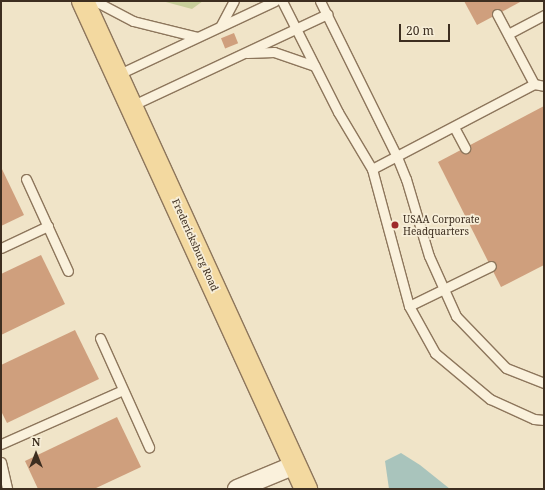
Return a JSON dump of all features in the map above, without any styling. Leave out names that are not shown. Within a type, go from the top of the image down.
[{"type":"main road","name":"Fredericksburg Road","points":[[83,1],[306,489]]},
{"type":"street","points":[[237,489],[295,465]]},
{"type":"lane","points":[[95,1],[133,21],[196,37]]},
{"type":"lane","points":[[221,25],[234,1]]},
{"type":"lane","points":[[117,75],[274,1]]},
{"type":"lane","points":[[282,1],[315,66],[372,169],[409,306],[435,353],[490,398],[534,419],[544,420]]},
{"type":"lane","points":[[320,1],[397,157],[406,179],[429,256],[456,316],[506,368],[544,383]]},
{"type":"lane","points":[[131,106],[327,14]]},
{"type":"lane","points":[[497,14],[534,84]]},
{"type":"lane","points":[[508,34],[544,15]]},
{"type":"lane","points":[[244,53],[274,52],[315,66]]},
{"type":"lane","points":[[372,169],[534,84],[544,86]]},
{"type":"lane","points":[[454,127],[465,148]]},
{"type":"lane","points":[[26,179],[68,271]]},
{"type":"lane","points":[[1,248],[48,226]]},
{"type":"lane","points":[[409,306],[491,266]]},
{"type":"lane","points":[[100,338],[149,447]]},
{"type":"lane","points":[[1,444],[123,390]]},
{"type":"lane","points":[[1,462],[7,489]]},
{"type":"green space","points":[[162,1],[203,1],[192,9]]},
{"type":"water","points":[[401,453],[420,465],[450,489],[389,489],[385,461]]},
{"type":"building","points":[[464,1],[522,1],[477,25]]},
{"type":"building","points":[[234,33],[238,43],[225,48],[221,38]]},
{"type":"building","points":[[544,106],[544,265],[501,287],[438,162]]},
{"type":"building","points":[[1,167],[24,215],[1,226]]},
{"type":"building","points":[[41,255],[65,304],[1,335],[1,274]]},
{"type":"building","points":[[75,330],[99,379],[7,423],[1,411],[1,365]]},
{"type":"building","points":[[117,417],[141,467],[94,489],[38,489],[25,461]]},
{"type":"place","name":"USAA Corporate Headquarters","points":[[395,225]]}]
